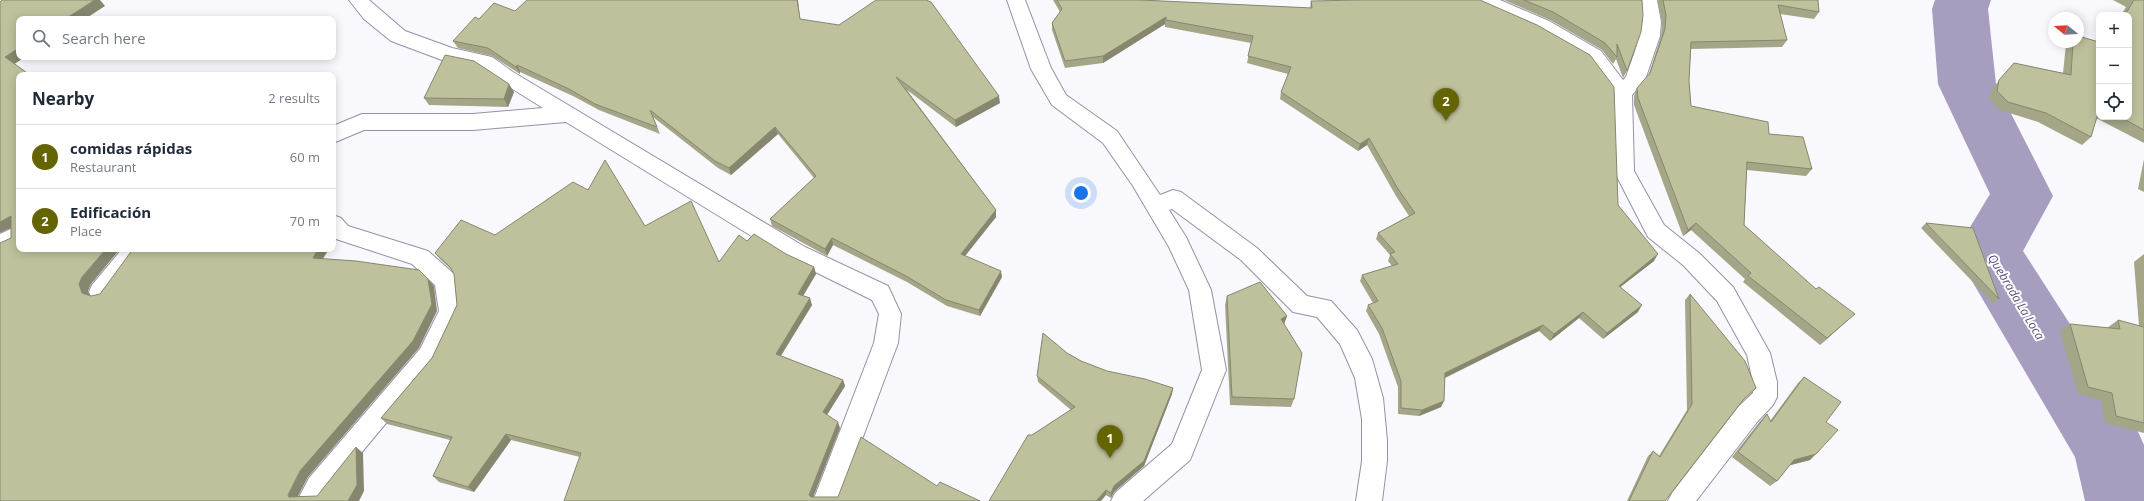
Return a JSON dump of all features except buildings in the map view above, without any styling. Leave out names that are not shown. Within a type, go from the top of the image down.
[{"type":"street","points":[[358,0],[371,14],[398,36],[449,55],[484,62],[506,77],[797,253],[880,293],[890,314],[886,343],[826,501]]},
{"type":"street","points":[[1016,0],[1041,69],[1059,100],[1110,137],[1140,180],[1178,243],[1200,290],[1214,370],[1181,452],[1132,497]]},
{"type":"street","points":[[1483,0],[1542,26],[1594,56],[1622,93],[1624,171],[1656,231],[1691,259],[1725,294],[1758,353],[1765,382],[1766,397],[1748,414],[1681,501]]},
{"type":"street","points":[[1622,93],[1635,80],[1650,36],[1651,22],[1648,0]]},
{"type":"street","points":[[336,134],[362,122],[473,122],[569,114]]},
{"type":"street","points":[[1155,207],[1173,198],[1249,254],[1301,305],[1323,308],[1351,340],[1366,375],[1375,418],[1374,478],[1369,501]]},
{"type":"street","points":[[310,501],[318,486],[428,356],[450,311],[446,281],[420,256],[341,232],[336,227]]},
{"type":"street","points":[[0,244],[16,236]]},
{"type":"street","points":[[100,292],[133,252]]},
{"type":"waterway","name":"Quebrada La Loca","points":[[1963,0],[1960,9],[1967,84],[2022,196],[1988,252],[2109,448],[2122,501]]},
{"type":"place","name":"Edificación","points":[[1446,121]]},
{"type":"place","name":"comidas rápidas","points":[[1110,458]]}]
